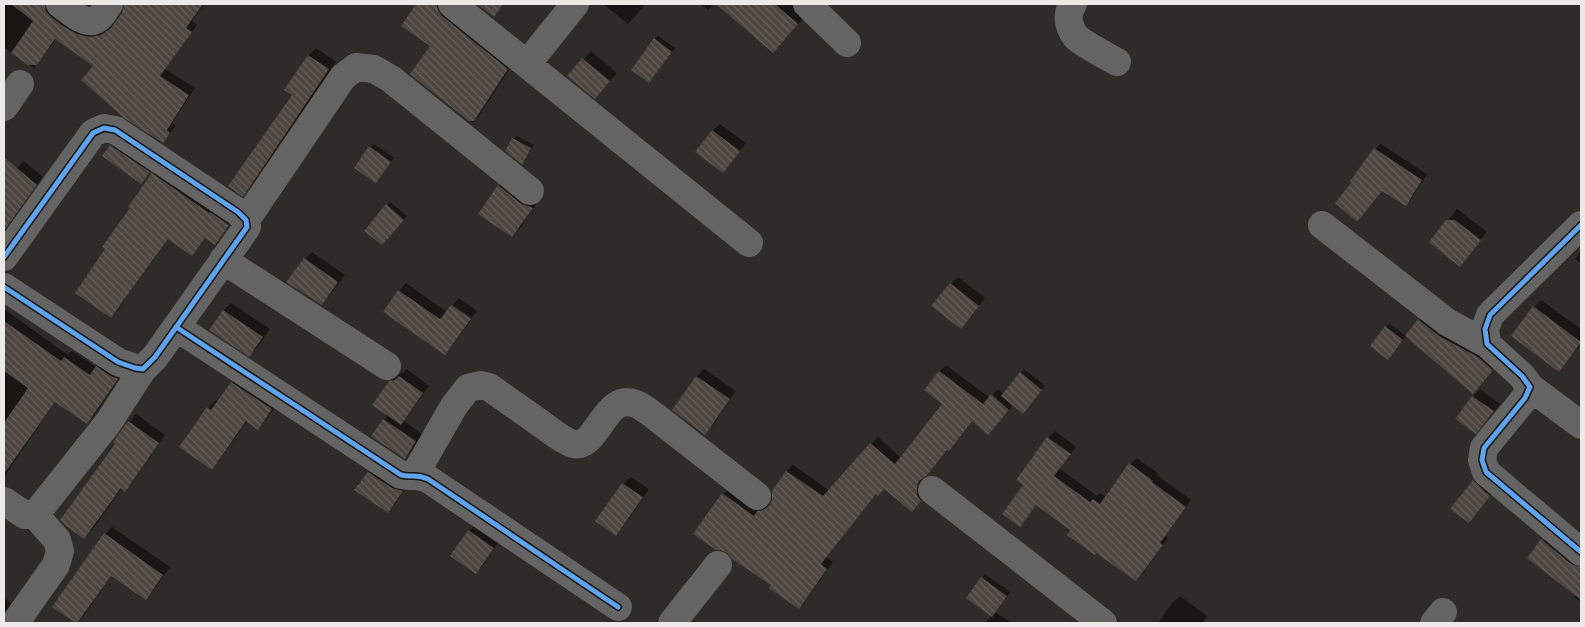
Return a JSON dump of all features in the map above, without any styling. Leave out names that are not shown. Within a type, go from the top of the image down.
[{"type":"street","points":[[60,4],[87,21],[95,21],[109,4]]},
{"type":"street","points":[[452,4],[749,243]]},
{"type":"street","points":[[527,64],[575,4]]},
{"type":"street","points":[[807,4],[847,43]]},
{"type":"street","points":[[1073,4],[1068,22],[1077,38],[1117,62]]},
{"type":"street","points":[[246,220],[343,77],[356,67],[374,69],[391,79],[530,191]]},
{"type":"street","points":[[4,107],[20,84]]},
{"type":"street","points":[[4,257],[93,133],[104,128],[115,130],[238,212],[246,220],[247,227],[176,327],[143,369],[108,423],[34,515]]},
{"type":"street","points":[[1322,225],[1446,322],[1487,344],[1522,376],[1530,387],[1581,425]]},
{"type":"street","points":[[1487,344],[1484,329],[1490,315],[1581,225]]},
{"type":"street","points":[[223,260],[387,366]]},
{"type":"street","points":[[4,287],[118,362],[143,369]]},
{"type":"street","points":[[176,327],[401,475],[415,474],[428,479],[618,607]]},
{"type":"street","points":[[415,474],[454,406],[468,388],[481,385],[489,387],[560,438],[574,444],[583,442],[589,437],[614,406],[625,402],[635,404],[652,414],[757,496]]},
{"type":"street","points":[[1530,387],[1525,398],[1484,448],[1482,460],[1486,472],[1581,552]]},
{"type":"street","points":[[932,490],[1102,623]]},
{"type":"street","points":[[4,501],[25,515],[34,515],[57,540],[60,551],[56,565],[16,623]]},
{"type":"street","points":[[672,623],[718,565]]},
{"type":"building","points":[[11,4],[45,4],[46,11],[50,16],[63,26],[77,34],[90,37],[101,35],[111,28],[122,13],[124,4],[203,4],[186,28],[192,32],[160,76],[189,95],[167,130],[170,133],[163,143],[124,118],[81,80],[93,66],[55,39],[37,65],[28,65],[11,53],[33,21]]},
{"type":"building","points":[[416,4],[437,4],[442,16],[508,69],[474,121],[469,121],[410,74],[430,46],[401,26]]},
{"type":"building","points":[[477,4],[503,4],[494,17]]},
{"type":"building","points":[[716,4],[775,4],[798,24],[773,53]]},
{"type":"building","points":[[654,38],[672,52],[649,83],[631,70]]},
{"type":"building","points":[[308,55],[329,69],[243,197],[228,186],[292,95],[284,90]]},
{"type":"building","points":[[582,58],[610,81],[595,99],[567,76]]},
{"type":"building","points":[[712,130],[740,151],[723,173],[695,152]]},
{"type":"building","points":[[512,138],[531,148],[522,165],[505,151]]},
{"type":"building","points":[[110,145],[150,172],[141,184],[102,156]]},
{"type":"building","points":[[369,146],[391,162],[376,183],[354,168]]},
{"type":"building","points":[[1374,148],[1422,180],[1406,206],[1382,191],[1357,222],[1335,203],[1352,182],[1350,181]]},
{"type":"building","points":[[4,157],[37,185],[4,231]]},
{"type":"building","points":[[152,173],[229,225],[215,245],[205,238],[192,256],[168,239],[111,318],[75,293],[105,249],[102,247]]},
{"type":"building","points":[[498,185],[520,203],[533,208],[512,237],[478,214]]},
{"type":"building","points":[[386,204],[404,220],[382,245],[364,231]]},
{"type":"building","points":[[1446,220],[1455,220],[1481,240],[1460,267],[1429,242]]},
{"type":"building","points":[[304,258],[338,282],[322,305],[286,282]]},
{"type":"building","points":[[950,283],[979,306],[961,329],[931,306]]},
{"type":"building","points":[[398,290],[440,319],[451,305],[471,319],[445,355],[383,312]]},
{"type":"building","points":[[1533,306],[1581,342],[1559,372],[1511,336]]},
{"type":"building","points":[[223,310],[263,337],[249,357],[209,330]]},
{"type":"building","points":[[1418,319],[1439,336],[1478,357],[1493,370],[1473,394],[1405,336]]},
{"type":"building","points":[[4,321],[61,361],[64,357],[90,375],[96,366],[118,379],[87,424],[55,402],[4,474],[4,423],[28,388],[4,371]]},
{"type":"building","points":[[1385,326],[1403,340],[1388,360],[1370,346]]},
{"type":"building","points":[[939,371],[983,404],[991,394],[1009,410],[988,435],[972,421],[949,451],[947,450],[927,475],[919,481],[917,495],[921,501],[912,512],[884,489],[878,496],[876,494],[821,564],[827,569],[799,609],[769,588],[771,585],[732,559],[727,553],[716,550],[693,534],[722,493],[754,516],[757,511],[763,510],[770,505],[772,491],[786,471],[823,496],[870,443],[895,464],[942,404],[924,390]]},
{"type":"building","points":[[1020,372],[1042,390],[1023,414],[1001,396]]},
{"type":"building","points":[[399,376],[423,393],[401,425],[372,405],[389,381],[395,380]]},
{"type":"building","points":[[696,376],[730,399],[705,435],[672,410]]},
{"type":"building","points":[[231,382],[272,409],[258,430],[246,421],[212,470],[179,447],[207,407],[211,410]]},
{"type":"building","points":[[1472,396],[1494,411],[1476,434],[1455,419]]},
{"type":"building","points":[[383,419],[416,441],[405,459],[371,436]]},
{"type":"building","points":[[128,421],[159,443],[125,492],[121,488],[84,539],[60,520],[115,444],[113,442]]},
{"type":"building","points":[[1047,437],[1071,454],[1054,476],[1090,502],[1093,499],[1100,504],[1129,463],[1186,507],[1160,543],[1163,545],[1136,581],[1067,535],[1070,530],[1036,505],[1020,527],[1002,514],[1023,485],[1016,480]]},
{"type":"building","points":[[368,472],[392,488],[403,491],[388,513],[354,490]]},
{"type":"building","points":[[1473,480],[1490,496],[1469,523],[1450,509]]},
{"type":"building","points":[[622,483],[643,497],[616,536],[595,521]]},
{"type":"building","points":[[468,530],[494,548],[476,574],[450,556]]},
{"type":"building","points":[[104,533],[163,575],[146,600],[111,576],[76,623],[52,607]]},
{"type":"building","points":[[1541,539],[1571,564],[1581,567],[1581,600],[1527,558]]},
{"type":"building","points":[[981,577],[1007,596],[992,617],[966,598]]},
{"type":"cycle path","points":[[4,257],[93,133],[104,128],[115,130],[238,212],[246,220],[247,227],[155,357],[143,369],[118,362],[4,287]]},
{"type":"cycle path","points":[[1581,225],[1490,315],[1485,329],[1487,344],[1522,376],[1530,387],[1525,398],[1484,448],[1482,460],[1486,472],[1581,552]]},
{"type":"cycle path","points":[[176,327],[401,475],[420,476],[428,479],[618,607]]}]
